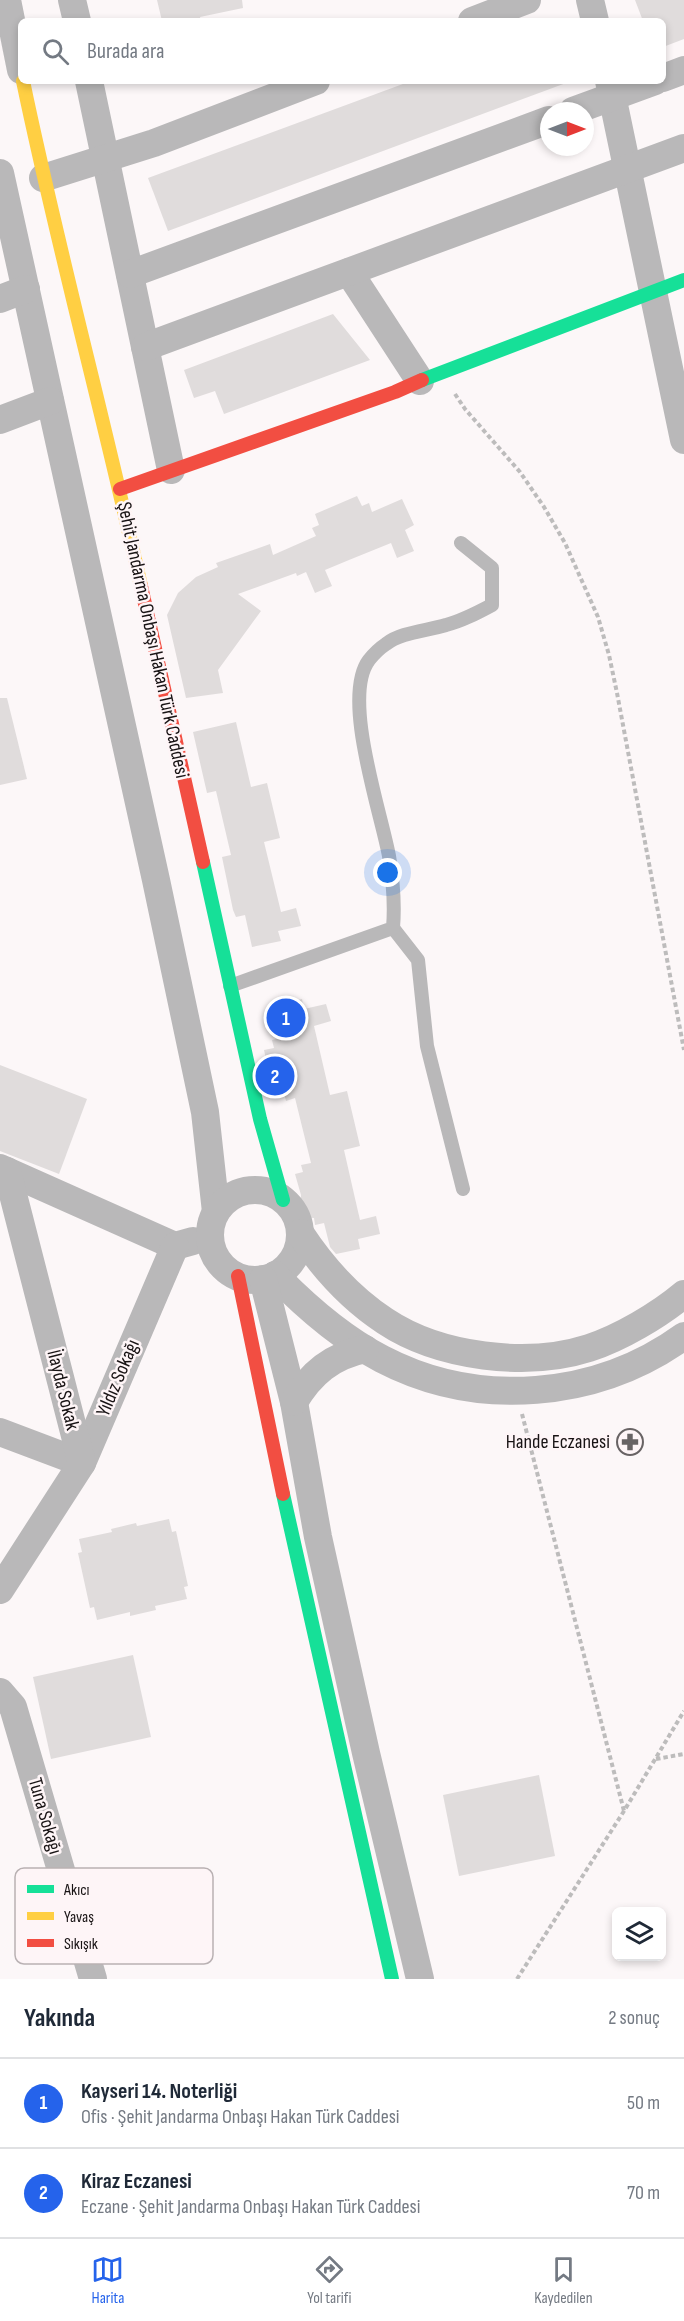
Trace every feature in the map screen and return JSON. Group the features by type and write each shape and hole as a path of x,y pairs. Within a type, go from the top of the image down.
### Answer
{"street":[{"path":"7,0 18,55"},
{"path":"72,0 76,18"},
{"path":"480,18 527,0"},
{"path":"590,0 594,18"},
{"path":"666,77 684,70"},
{"name":"Şehit Jandarma Onbaşı Hakan Türk Caddesi","path":"24,84 43,178 120,489 260,1119 283,1200"},
{"path":"90,84 171,470"},
{"path":"43,178 154,143 308,84"},
{"path":"588,102 610,89 638,84"},
{"path":"610,89 684,440"},
{"path":"130,274 540,123"},
{"path":"145,347 684,148"},
{"path":"0,173 13,294 50,401 203,1100 213,1249 218,1261 227,1270 259,1277 314,1312 365,1349 396,1366 443,1382 488,1389 554,1389 613,1374 654,1356 684,1336"},
{"path":"349,272 430,376"},
{"path":"120,489 684,280"},
{"path":"0,420 50,401"},
{"path":"4,1170 175,1246 213,1224 224,1202 247,1190 272,1193 292,1209 298,1220 300,1233 298,1246 294,1258 286,1268 259,1277"},
{"name":"İlayda Sokak","path":"4,1170 82,1463"},
{"path":"300,1233 331,1276 374,1314 423,1341 474,1354 524,1357 570,1353 588,1348 657,1314 684,1294"},
{"name":"Yıldız Sokağı","path":"82,1463 175,1246"},
{"path":"259,1277 294,1402 318,1537 420,1979"},
{"path":"259,1277 296,1559 392,1979"},
{"path":"294,1402 319,1369 341,1356 365,1349"},
{"path":"0,1432 82,1463 0,1590"},
{"name":"Tuna Sokağı","path":"0,1692 13,1707 60,1868"},
{"name":"Tuna Sokağı","path":"89,1964 93,1979"}],"lane":[{"path":"461,543 492,568 492,605 466,619 387,643 368,660 361,679 361,719 365,761 380,811 389,857 395,906 393,928 418,960 427,1046 463,1189"},
{"path":"230,986 393,928"}],"path":[{"path":"430,376 454,393 465,410 494,440 544,507 565,543 598,617 617,693 684,1050"},
{"path":"515,1390 624,1811"},
{"path":"517,1979 624,1811 684,1711"},
{"path":"655,1760 684,1754"}],"building":[{"path":"157,0 242,0 243,8 200,18 161,18"},
{"path":"635,0 684,0 684,39 666,46 666,18 642,18"},
{"path":"403,84 563,84 168,231 148,178"},
{"path":"333,314 370,360 224,414 215,391 194,398 184,370"},
{"path":"357,496 362,506 369,503 372,512 402,499 414,525 405,530 414,551 397,558 391,543 325,570 332,586 315,593 306,572 297,576 296,573 238,594 261,611 218,670 223,693 186,698 167,615 178,593 196,577 218,567 216,563 270,544 273,555 316,536 312,528 319,525 315,514"},
{"path":"0,698 7,698 27,779 0,785"},
{"path":"236,722 251,787 267,783 280,838 264,842 281,912 296,908 301,926 278,931 281,941 252,947 245,915 236,917 233,910 222,857 231,855 216,791 207,793 193,732"},
{"path":"302,999 304,1009 326,1004 331,1021 314,1026 330,1095 347,1091 360,1146 344,1150 360,1220 376,1216 380,1234 358,1239 360,1249 336,1254 330,1247 324,1223 315,1225 314,1218 302,1217 301,1195 295,1174 303,1172 301,1165 311,1163 295,1098 286,1101 284,1093 274,1096 264,1050 274,1048 272,1040 281,1038 274,1006"},
{"path":"0,1065 87,1099 59,1174 0,1151"},
{"path":"169,1519 172,1532 176,1531 188,1586 184,1587 187,1599 155,1606 156,1610 130,1616 130,1612 97,1620 94,1607 90,1608 78,1553 82,1552 79,1539 112,1532 111,1529 136,1523 137,1526"},
{"path":"133,1655 151,1737 51,1759 33,1677"},
{"path":"539,1775 555,1856 459,1876 443,1795"}],"traffic: fast":[{"path":"422,380 684,280"},
{"path":"203,862 260,1119 283,1200"},
{"path":"283,1494 392,1979"}],"traffic: slow":[{"path":"24,84 141,586"}],"traffic: jam":[{"path":"120,489 395,392 422,380"},
{"path":"141,586 203,862"},
{"path":"238,1276 283,1494"}],"place":[{"name":"Kayseri 14. Noterliği","path":"286,1018"},
{"name":"Kiraz Eczanesi","path":"275,1076"},
{"name":"Hande Eczanesi","path":"630,1442"}]}
